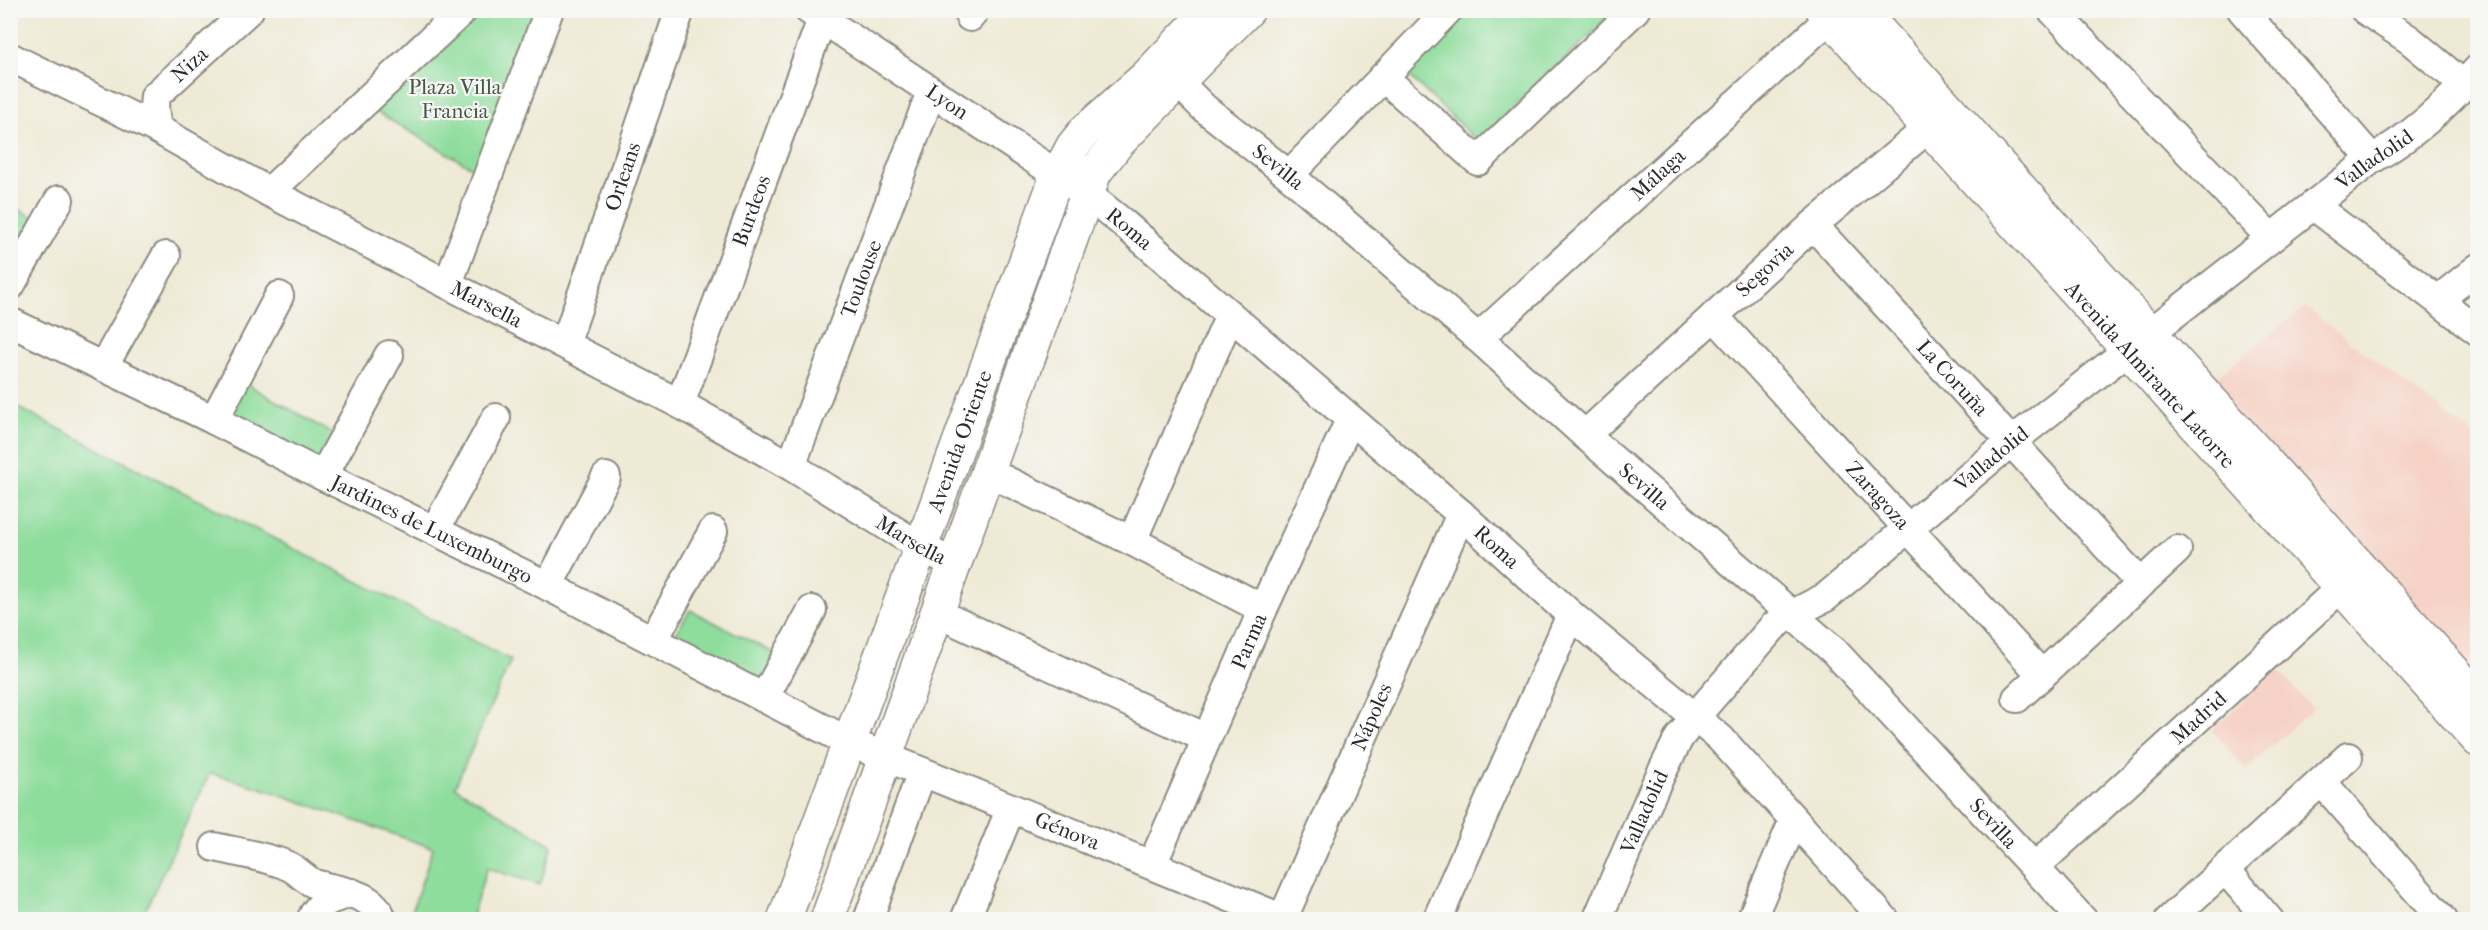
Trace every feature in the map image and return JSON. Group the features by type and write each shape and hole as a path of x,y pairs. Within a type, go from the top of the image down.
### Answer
{"main road":[{"name":"Avenida Oriente","path":"784,920 1057,176 1073,146 1085,131 1147,76 1210,10"},
{"name":"Avenida Oriente","path":"827,920 1095,172 1104,158 1248,10"},
{"name":"Avenida Almirante Latorre","path":"1837,12 1939,119 2351,578 2478,740"},
{"name":"Avenida Almirante Latorre","path":"2351,578 2478,698"}],"street":[{"name":"Niza","path":"157,129 155,96 249,10"},
{"path":"269,192 463,10"},
{"path":"448,284 549,10"},
{"name":"Orleans","path":"565,344 680,10"},
{"path":"1289,175 1448,10"},
{"path":"2052,10 2271,238"},
{"path":"2242,10 2372,159"},
{"path":"2365,10 2471,77"},
{"path":"1383,77 1478,161 1634,11"},
{"name":"Málaga","path":"1478,339 1837,12"},
{"name":"Lyon","path":"815,15 1088,195"},
{"name":"Burdeos","path":"680,404 815,15"},
{"name":"Marsella","path":"10,57 157,129 269,192 680,404 791,466 921,547 955,564"},
{"name":"Valladolid","path":"1597,920 1679,738 1773,627 1826,597 2011,442 2138,341 2372,159 2399,143 2471,77"},
{"name":"Sevilla","path":"1179,83 1204,108 1289,175 1834,651 2036,866 2083,920"},
{"name":"Toulouse","path":"791,466 931,92"},
{"name":"Segovia","path":"1585,435 1813,225 1939,119"},
{"name":"Roma","path":"1088,195 1461,514 1571,615 1695,717 1739,758 1885,920"},
{"path":"10,286 59,200"},
{"path":"2314,206 2478,331"},
{"name":"La Coruña","path":"1813,225 2141,584"},
{"path":"103,367 166,256"},
{"path":"2438,300 2478,268"},
{"path":"214,420 279,296"},
{"path":"1132,541 1230,315"},
{"name":"Zaragoza","path":"1714,316 2042,675"},
{"name":"Jardines de Luxemburgo","path":"10,322 214,420 654,639 849,742"},
{"path":"323,476 389,355"},
{"path":"435,530 496,418"},
{"name":"Parma","path":"1152,865 1263,609 1350,420"},
{"path":"988,472 1132,541 1263,609"},
{"path":"548,586 606,477"},
{"name":"Nápoles","path":"1284,919 1461,514"},
{"path":"654,639 713,531"},
{"path":"2017,698 2177,550"},
{"name":"Madrid","path":"2036,866 2351,578"},
{"path":"764,698 812,610"},
{"path":"937,613 1206,738"},
{"path":"1437,920 1571,615"},
{"name":"Génova","path":"849,742 1284,919"},
{"path":"2169,920 2348,757"},
{"path":"868,920 922,772"},
{"path":"2322,782 2443,920"},
{"path":"965,920 1011,808"},
{"path":"1751,920 1794,820"},
{"path":"215,847 288,866 313,904 352,893 368,900 382,920"},
{"path":"2225,868 2269,920"}],"shaded area":[{"path":"2305,307 2477,438 2477,681 2209,382"},
{"path":"2278,670 2313,709 2246,769 2211,730"}],"green space":[{"path":"1617,10 1478,142 1403,70 1466,11"},
{"name":"Plaza Villa Francia","path":"475,11 540,11 481,173 371,109"},
{"path":"11,205 39,220 11,275"},
{"path":"243,382 335,435 317,467 222,418"},
{"path":"11,404 511,660 455,787 552,845 540,885 487,868 471,919 409,919 433,848 261,788 210,773 141,919 11,919"},
{"path":"690,610 780,656 760,689 668,646"}]}
